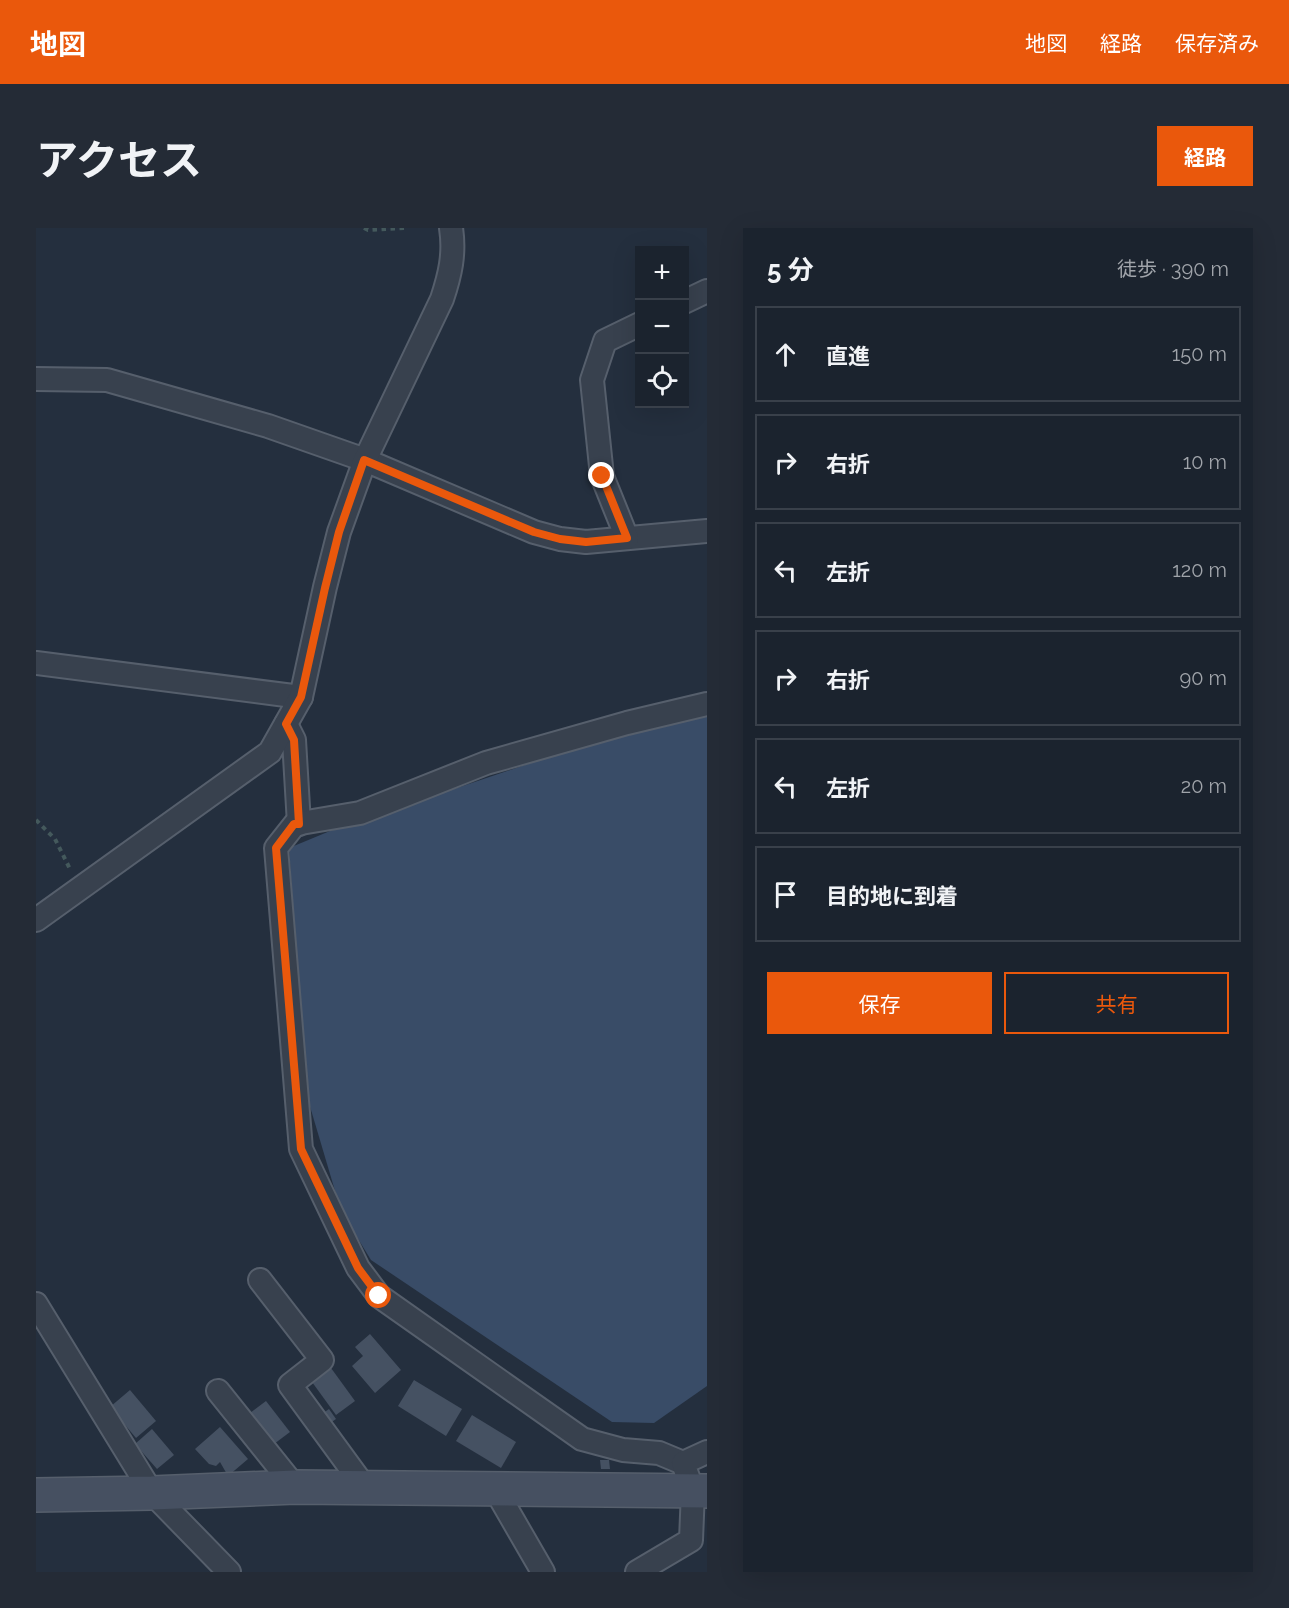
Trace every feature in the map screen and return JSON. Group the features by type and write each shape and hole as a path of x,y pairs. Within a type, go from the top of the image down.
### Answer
{"street":[{"path":"36,920 270,752 301,697 336,543 364,460 442,299 451,272 453,243 451,228"},
{"path":"688,300 707,291"},
{"path":"627,538 602,476 592,380 605,341 635,326"},
{"path":"36,378 107,380 268,426 364,460 534,532 560,539 586,542 707,531"},
{"path":"36,663 301,697"},
{"path":"694,1482 659,1453 623,1450 582,1439 379,1296 358,1268 301,1149 276,848 294,824 360,813 486,763 627,723 707,704"},
{"path":"286,724 294,740 299,824"},
{"path":"260,1280 322,1360 290,1385 366,1489"},
{"path":"36,1304 152,1493 221,1568"},
{"path":"218,1391 295,1487"},
{"path":"637,1572 691,1540 694,1482 707,1452"},
{"path":"36,1495 295,1487 495,1489 694,1482"},
{"path":"495,1489 543,1572"}],"path":[{"path":"364,228 368,231 406,228"},
{"path":"36,820 55,839 80,889"}],"water":[{"path":"707,715 707,1386 654,1423 612,1422 371,1260 341,1211 306,1093 289,848 330,831 625,731"}],"building":[{"path":"370,1334 401,1370 375,1393 352,1366 363,1356 355,1347"},
{"path":"331,1368 355,1401 336,1415 312,1382"},
{"path":"414,1380 462,1409 446,1436 398,1406"},
{"path":"130,1390 156,1421 136,1438 110,1407"},
{"path":"266,1401 290,1432 270,1447 246,1416"},
{"path":"329,1409 336,1419 323,1428 316,1418"},
{"path":"472,1415 516,1442 501,1468 456,1441"},
{"path":"220,1427 248,1459 228,1476 220,1462 216,1466 209,1464 195,1449"},
{"path":"152,1429 174,1455 157,1469 135,1444"},
{"path":"600,1460 609,1460 610,1469 601,1469"}],"route":[{"path":"379,1296 358,1268 301,1149 276,848 294,824 299,824 294,740 286,724 301,697 339,532 364,460 534,532 560,539 586,542 627,538 602,476"}]}
